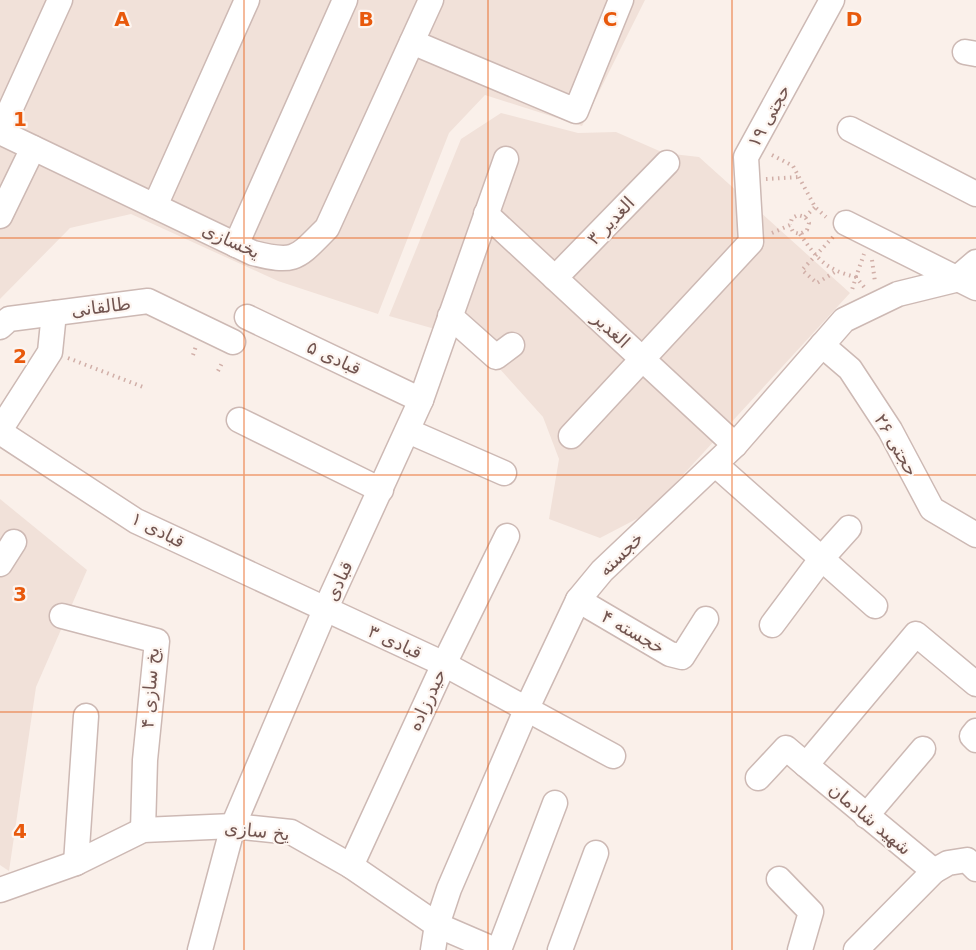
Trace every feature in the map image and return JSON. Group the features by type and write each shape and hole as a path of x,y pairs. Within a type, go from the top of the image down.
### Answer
{"street":[{"path":"0,132 60,0"},
{"path":"155,206 247,0"},
{"path":"236,245 345,0"},
{"name":"یخسازی","path":"0,132 253,253 283,261 302,253 327,228 431,0"},
{"path":"412,42 576,111 621,0"},
{"name":"حجتی ۱۹","path":"642,359 751,242 746,156 832,0"},
{"path":"850,129 976,194"},
{"path":"0,216 33,148"},
{"name":"قبادی","path":"200,950 233,826 325,610 421,400 506,159"},
{"name":"الغدیر ۳","path":"555,278 667,163"},
{"name":"الغدیر","path":"486,214 735,445"},
{"path":"846,224 966,284 976,262"},
{"name":"خجسته","path":"433,950 437,925 449,889 527,708 578,600 602,570 716,465 844,320 898,294 966,284"},
{"name":"طالقانی","path":"0,327 9,319 148,301 233,342"},
{"path":"0,431 50,352 54,313"},
{"path":"450,316 496,357 512,345"},
{"name":"قبادی ۵","path":"247,317 421,400"},
{"name":"حجتی ۲۶","path":"822,345 850,369 890,430 932,509 976,535"},
{"path":"571,436 642,359"},
{"path":"239,420 381,490"},
{"name":"قبادی ۱","path":"0,431 136,521 325,610"},
{"path":"408,431 504,473"},
{"path":"716,465 875,606"},
{"path":"772,625 822,558 849,528"},
{"name":"حیدرزاده","path":"351,866 444,664 507,536"},
{"path":"0,564 14,542"},
{"name":"خجسته ۴","path":"578,600 670,654 682,657 706,619"},
{"name":"قبادی ۳","path":"325,610 444,664 613,756"},
{"name":"یخ سازی ۴","path":"62,616 157,641 145,760 143,830"},
{"path":"806,765 916,634 976,684"},
{"path":"76,863 86,716"},
{"path":"976,731 972,736 976,740"},
{"name":"شهید شادمان","path":"758,778 786,748 934,871"},
{"path":"866,816 923,749"},
{"path":"497,950 555,803"},
{"name":"یخ سازی","path":"0,890 76,863 143,830 233,826 291,832 351,866 437,925 497,950"},
{"path":"560,950 596,853"},
{"path":"856,950 934,871 948,863 967,860 976,869"},
{"path":"779,879 811,912 800,950"}],"path":[{"path":"747,180 799,177"},
{"path":"805,217 816,207"},
{"path":"800,234 807,230 809,223 805,217 798,215 792,218 790,225 793,232 800,234 815,256 835,272 856,277 878,303"},
{"path":"835,272 817,283 802,270 846,224"},
{"path":"844,320 856,277 868,250 878,303"},
{"path":"50,352 143,387"}],"shaded area":[{"path":"0,0 645,0 582,126 485,95 449,133 378,314 278,281 131,214 70,228 0,299"},
{"path":"501,113 578,133 616,132 664,153 699,157 850,293 648,513 600,538 549,519 559,459 543,417 474,340 389,316 461,139"},
{"path":"0,499 87,570 36,687 9,871 0,865"}]}
